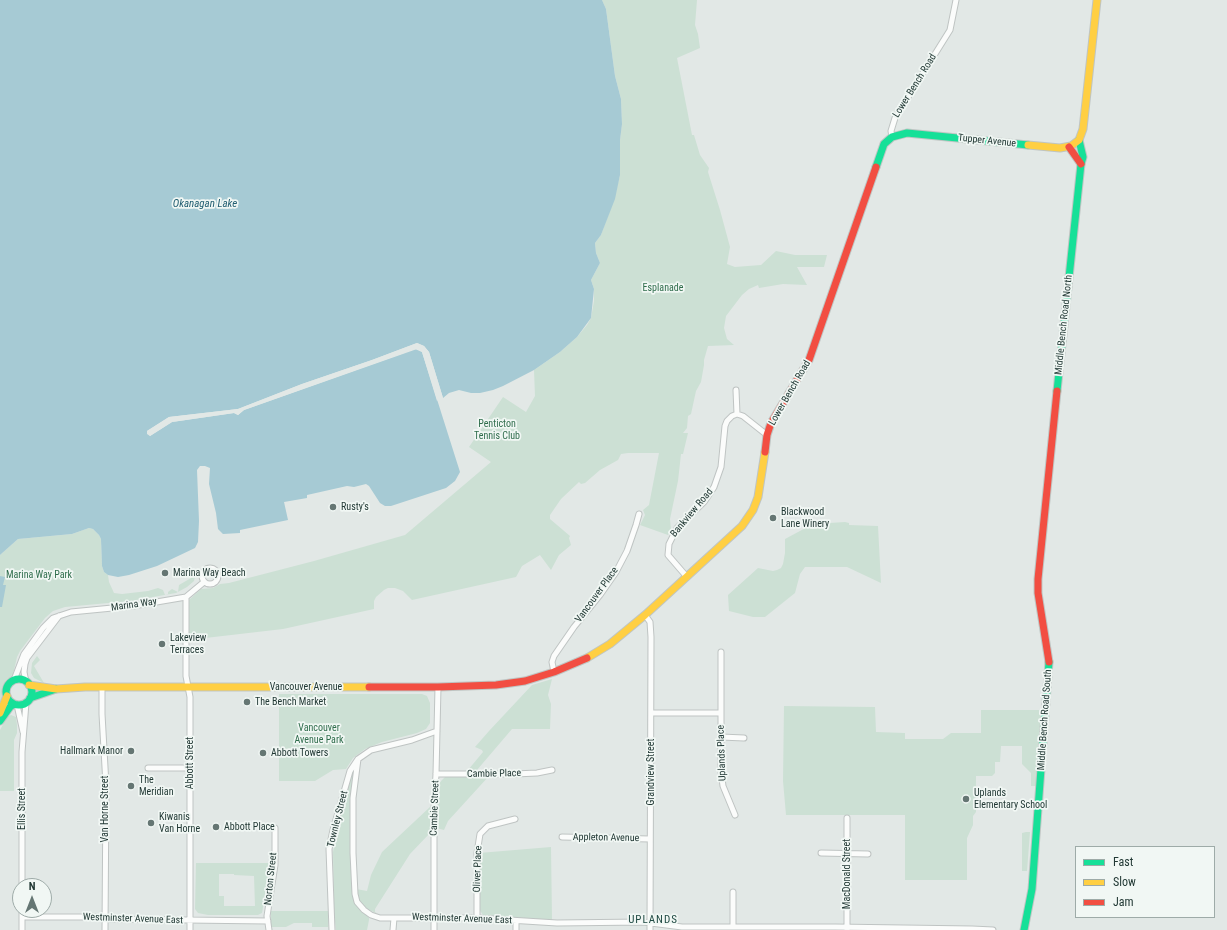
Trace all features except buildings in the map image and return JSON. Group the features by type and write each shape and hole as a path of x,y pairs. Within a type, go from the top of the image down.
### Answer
{"street":[{"name":"Lower Bench Road","path":"554,672 573,665 604,647 645,615 734,535 753,510 758,496 767,435 774,418 810,360 869,190 880,153 884,144 892,137 891,131 895,118 950,30 956,0"},
{"name":"Middle Bench Road North","path":"1048,652 1038,593 1038,580 1081,164 1083,157 1079,140 1083,129 1097,0"},
{"name":"Tupper Avenue","path":"892,137 901,134 913,133 1060,148 1069,147"},
{"path":"1079,140 1069,147 1081,164"},
{"path":"736,390 737,414 743,416 767,435"},
{"name":"Bankview Road","path":"687,576 668,555 669,544 677,528 704,502 714,487 721,467 725,426 732,416 737,414"},
{"name":"Vancouver Place","path":"554,672 552,662 554,656 616,572 627,551 639,514"},
{"path":"186,597 204,582"},
{"name":"Marina Way","path":"14,680 24,654 32,642 47,622 60,615 71,612 133,606 186,597"},
{"name":"Abbott Street","path":"186,597 186,676 190,697 190,930"},
{"path":"0,721 10,707 28,700 32,691 24,672 27,658 60,615"},
{"name":"Grandview Street","path":"645,615 650,622 651,637 650,930"},
{"name":"Uplands Place","path":"721,652 721,779 735,815"},
{"name":"Middle Bench Road South","path":"1024,930 1031,900 1033,878 1048,673 1048,652"},
{"name":"Vancouver Avenue","path":"28,683 56,689 102,687 438,687 517,683 554,672"},
{"path":"0,713 7,696 7,688 10,684 14,680 22,680 28,683"},
{"name":"Van Horne Street","path":"102,687 106,785 105,930"},
{"name":"Cambie Street","path":"434,930 434,810 438,687"},
{"name":"Vancouver Avenue","path":"28,700 56,689"},
{"path":"7,696 8,700 15,704"},
{"name":"Ellis Street","path":"22,878 23,732 25,727 28,700"},
{"name":"Ellis Street","path":"15,704 19,709 21,728 23,732"},
{"path":"651,713 721,713"},
{"path":"358,760 372,750 412,740 437,731"},
{"path":"721,738 744,738"},
{"name":"Westminster Avenue East","path":"358,760 353,798 355,894 357,902 364,910 371,915 380,918 434,917 557,923 650,923 682,927 993,930"},
{"name":"Townley Street","path":"332,930 329,850 333,830 350,771 358,760"},
{"path":"148,768 189,768"},
{"name":"Cambie Place","path":"436,774 515,774 537,773 552,770"},
{"name":"MacDonald Street","path":"847,818 847,929"},
{"name":"Oliver Place","path":"477,918 477,853 480,834 488,826 515,819"},
{"name":"Norton Street","path":"269,930 267,916 275,865 275,828"},
{"name":"Appleton Avenue","path":"562,837 650,839"},
{"path":"821,853 868,854"},
{"path":"733,892 733,927"},
{"name":"Westminster Avenue East","path":"52,918 98,917 105,919 268,921"},
{"path":"22,918 22,930"},
{"path":"393,930 394,918"},
{"path":"516,920 516,930"}],"green space":[{"name":"Esplanade","path":"602,0 697,0 695,25 700,48 677,58 692,135 694,135 700,155 709,168 708,172 730,247 727,264 735,267 761,265 776,251 795,255 827,255 824,267 797,267 807,285 783,284 759,288 758,285 749,289 742,295 726,316 724,328 727,339 734,345 708,346 704,360 701,382 696,391 691,414 688,416 687,428 683,433 688,433 683,454 681,454 678,481 670,519 671,530 668,535 640,525 645,515 643,510 649,505 659,453 621,454 618,460 600,470 585,483 581,484 579,482 561,499 550,515 550,519 570,536 569,538 571,545 559,555 551,570 540,555 522,566 516,577 412,600 403,591 395,588 388,588 376,597 374,601 374,609 283,629 188,640 189,600 201,589 213,588 220,584 314,561 405,535 491,462 469,447 503,397 526,412 535,396 534,370 560,352 577,337 587,325 591,318 594,301 594,289 591,280 600,263 596,253 595,243 601,235 614,199 620,175 620,140 622,124 621,99 615,76 606,9"},
{"path":"849,523 849,525 878,526 881,583 847,567 805,567 800,574 795,593 765,617 753,617 729,611 728,595 758,568 773,571 781,568 785,553 785,539 813,524"},
{"name":"Marina Way Park","path":"89,528 93,529 101,539 102,566 104,572 108,575 109,582 114,593 122,594 148,591 158,588 163,590 165,595 130,601 65,607 53,611 45,618 20,651 13,675 6,680 3,687 0,704 0,555 18,539 72,534"},
{"path":"196,571 194,581 178,592 179,585 191,578"},
{"path":"172,589 178,592 176,593 166,595"},
{"path":"37,656 40,660 34,666 44,683 34,678 31,673 32,663"},
{"path":"552,679 548,695 551,704 550,729 512,729 477,770 468,770 483,752 475,747 489,731 532,685"},
{"name":"Vancouver Avenue Park","path":"279,694 422,694 427,696 430,703 430,723 426,729 417,733 382,742 365,749 353,758 346,769 333,770 315,781 279,781"},
{"path":"784,706 875,707 876,732 905,733 905,739 943,739 951,733 981,733 981,710 1039,710 1041,712 1036,786 1031,786 1031,773 1022,764 1022,746 1001,746 1000,762 995,762 995,773 992,776 976,776 976,812 973,816 973,825 967,838 967,880 905,880 905,815 786,815 783,781"},
{"path":"11,715 16,717 17,725 17,733 14,740 14,791 0,791 0,730 7,717"},
{"path":"354,769 353,784 356,904 369,918 369,920 367,930 336,930 334,913 333,852 350,775"},
{"path":"446,776 489,776 448,821 444,830 436,828 438,786"},
{"path":"431,806 430,833 410,854 375,909 375,912 378,914 367,909 359,901 356,889 367,891 371,875 382,852"},
{"path":"1030,832 1027,871 1022,871 1022,833"},
{"path":"551,847 552,920 483,915 479,909 479,853"},
{"path":"196,863 271,863 262,913 258,915 208,915 198,913 195,909","holes":["219,874 254,876 255,906 224,906 224,896 219,896"]},
{"path":"271,911 328,911 328,927 312,927 312,923 294,923 286,927 271,927"}],"water":[{"name":"Okanagan Lake","path":"0,0 602,0 606,9 615,76 621,99 622,124 620,140 620,175 615,199 601,235 595,243 596,253 600,263 591,280 594,289 591,318 577,337 560,352 534,370 493,390 480,393 471,393 459,390 449,393 443,398 429,352 424,346 417,343 302,384 238,409 169,417 147,431 150,436 172,422 234,413 238,415 244,410 417,349 422,352 460,472 455,481 446,488 391,506 385,506 380,503 369,486 366,484 354,487 347,486 307,495 307,498 284,502 288,520 240,530 240,533 223,534 218,529 209,484 210,468 200,466 197,470 199,521 198,542 195,548 157,566 129,575 118,577 108,575 104,572 102,566 101,539 93,529 89,528 72,534 18,539 0,555"},
{"path":"0,576 5,577 3,585 6,585 2,607 0,607"}],"pier":[{"path":"417,343 424,346 429,352 443,398 441,399 427,353 423,347 417,345 379,360 415,347 423,350 438,400 437,401 422,352 415,349 244,410 238,415 234,413 172,422 150,436 147,434 147,431 169,417 238,409 302,384"}],"traffic: fast":[{"path":"876,167 884,144 892,137 907,133 1028,145"},
{"path":"1057,391 1081,164 1083,157 1079,140"},
{"path":"1024,930 1032,889 1049,662"},
{"path":"19,679 28,683 32,692 28,701 19,705 10,701 6,692 10,683 19,679"},
{"path":"30,698 56,689"},
{"path":"0,721 14,704"}],"traffic: slow":[{"path":"1028,145 1060,148 1071,146 1079,140 1083,129 1097,0"},
{"path":"587,658 610,644 645,615 742,526 753,510 758,497 765,452"},
{"path":"29,685 56,689 85,687 369,687"},
{"path":"0,713 7,696"}],"traffic: jam":[{"path":"1069,147 1081,164"},
{"path":"765,452 767,435 771,423 809,360 876,167"},
{"path":"1049,662 1038,593 1038,579 1057,391"},
{"path":"369,687 496,685 525,681 554,672 587,658"}],"place":[{"name":"Rusty's","path":"333,507"},
{"name":"Blackwood Lane Winery","path":"773,518"},
{"name":"Marina Way Beach","path":"165,573"},
{"name":"Lakeview Terraces","path":"162,644"},
{"name":"The Bench Market","path":"247,702"},
{"name":"Hallmark Manor","path":"131,751"},
{"name":"Abbott Towers","path":"263,753"},
{"name":"The Meridian","path":"131,786"},
{"name":"Uplands Elementary School","path":"966,799"},
{"name":"Kiwanis Van Horne","path":"151,823"},
{"name":"Abbott Place","path":"216,827"}],"district":[{"name":"UPLANDS","path":"653,920"}],"park label":[{"name":"Penticton Tennis Club","path":"497,430"}]}
